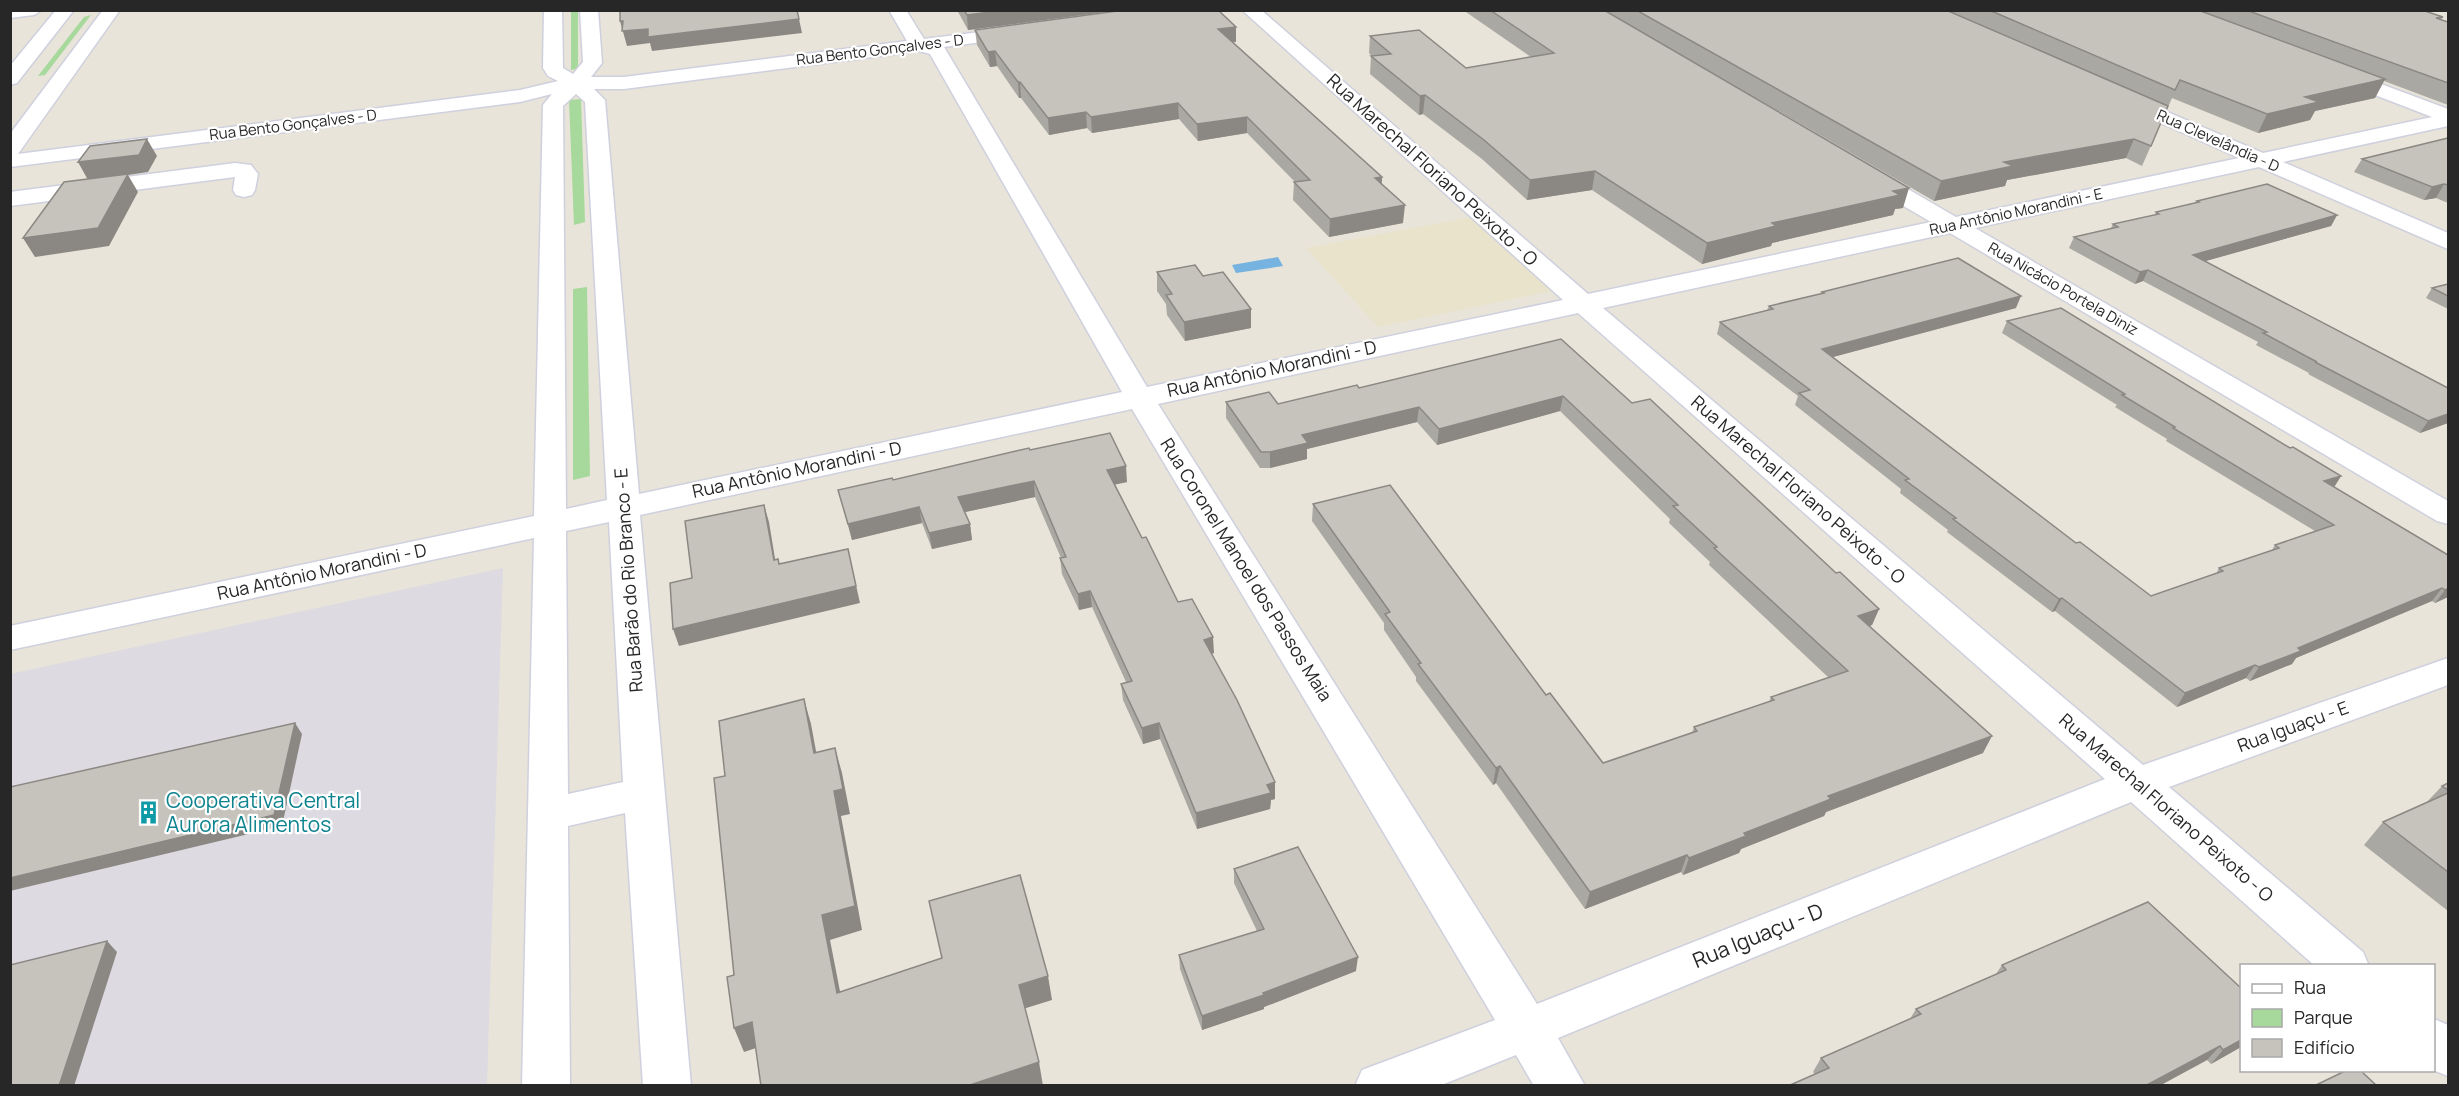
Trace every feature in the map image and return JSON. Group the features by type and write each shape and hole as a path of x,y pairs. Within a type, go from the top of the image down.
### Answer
{"street":[{"path":"10,13 34,10"},
{"path":"10,79 66,10"},
{"path":"10,149 112,10"},
{"name":"Rua Barão do Rio Branco - E","path":"546,1086 548,524 580,258 595,100 575,83 555,72 553,68 553,10"},
{"name":"Rua Barão do Rio Branco - E","path":"589,10 593,63 553,105 624,508 667,1086"},
{"name":"Rua Coronel Manoel dos Passos Maia","path":"897,10 928,38 1139,397 1561,1086"},
{"name":"Rua Marechal Floriano Peixoto - O","path":"1252,11 1583,303 2345,964"},
{"name":"Rua Bento Gonçalves - D","path":"10,161 521,84 624,83 784,57 1036,25"},
{"path":"2325,69 2448,118"},
{"path":"10,89 58,83"},
{"name":"Rua Clevelândia - D","path":"2106,92 2448,243"},
{"name":"Rua Bento Gonçalves - D","path":"10,149 299,118"},
{"name":"Rua Antônio Morandini - E","path":"1583,303 2448,118"},
{"name":"Rua Nicácio Portela Diniz","path":"1842,160 2448,514"},
{"path":"10,199 235,170 243,170 247,174 244,190"},
{"name":"Rua Antônio Morandini - D","path":"10,638 1583,303"},
{"name":"Rua Iguaçu - E","path":"2137,783 2448,671"},
{"name":"Rua Iguaçu - D","path":"1379,1086 1527,1029 2137,783"},
{"path":"547,815 644,794"},
{"path":"2435,1043 2448,1054"}],"shaded area":[{"path":"1472,217 1556,290 1378,327 1306,248"},
{"path":"503,568 487,1085 11,1085 10,674"}],"green space":[{"path":"571,11 578,11 578,69 571,70"},
{"path":"91,15 45,75 38,76 84,17"},
{"path":"581,99 585,222 574,225 569,100"},
{"path":"587,287 590,476 573,480 573,289"}],"water":[{"path":"1278,257 1283,266 1236,273 1232,265"}],"building":[{"path":"620,10 797,10 799,19 648,37 648,29 622,31 623,21 620,21"},
{"path":"964,10 1005,10 967,15"},
{"path":"1125,10 1218,10 1236,27 1218,29 1382,177 1375,178 1405,205 1330,219 1294,182 1310,180 1247,117 1197,124 1178,103 1091,117 1086,112 1048,118 995,51 988,52 975,30"},
{"path":"1490,10 1604,10 1909,188 1893,191 1900,195 1772,223 1776,226 1707,243 1595,171 1530,180 1484,140 1425,95 1420,96 1371,56 1391,54 1370,36 1419,30 1466,68 1554,53"},
{"path":"1636,10 1946,10 2168,106 2151,146 2134,139 2004,162 2013,166 1941,181"},
{"path":"1989,10 2198,10 2385,79 2305,97 2319,102 2267,114 2180,80 2175,90"},
{"path":"2246,10 2422,10 2443,17 2436,18 2448,22 2448,83"},
{"path":"2448,138 2448,185 2432,187 2362,159"},
{"path":"147,139 139,155 78,162 90,146"},
{"path":"128,174 98,228 23,238 64,182"},
{"path":"2267,184 2337,215 2193,255 2448,388 2448,414 2428,421 2263,333 2267,332 2148,270 2140,272 2074,237 2118,227 2113,224 2159,214 2156,212"},
{"path":"1958,258 2021,296 1822,349 2076,543 2080,542 2151,596 2223,571 2219,568 2279,548 2275,545 2334,525 2173,428 2175,427 2122,395 2125,394 2007,321 2061,308 2290,448 2293,447 2341,476 2324,481 2448,555 2448,588 2445,590 2442,588 2298,648 2301,651 2259,667 2255,665 2185,693 2062,598 2059,599 1953,519 1956,518 1905,480 1909,479 1799,393 1810,390 1720,322 1773,309 1769,306"},
{"path":"1195,265 1203,276 1223,272 1251,309 1184,322 1166,295 1172,294 1157,272"},
{"path":"2448,284 2448,296 2432,288"},
{"path":"1561,339 1632,403 1650,399 1836,573 1840,572 1879,609 1858,616 1992,736 1828,796 1831,799 1744,833 1746,836 1689,858 1687,855 1590,892 1500,766 1496,768 1418,664 1421,663 1385,614 1390,612 1313,504 1390,485 1546,695 1550,693 1603,763 1697,731 1694,727 1774,700 1771,697 1848,671 1714,548 1717,547 1673,506 1678,505 1563,396 1439,429 1419,407 1302,435 1308,443 1270,452 1261,452 1226,402 1269,392 1278,404 1357,385 1359,388"},
{"path":"1110,433 1126,466 1107,470 1142,538 1146,537 1178,602 1192,599 1213,637 1204,640 1237,700 1275,782 1267,785 1271,793 1196,813 1159,723 1142,728 1121,684 1132,681 1090,591 1078,594 1060,558 1066,557 1034,481 958,497 970,524 929,533 919,507 848,524 838,490 892,478 893,480 1029,448 1030,450"},
{"path":"764,505 774,560 778,559 779,564 848,549 856,586 673,629 670,583 692,578 685,521"},
{"path":"804,699 814,753 835,748 843,789 834,791 855,906 822,915 837,993 942,958 929,901 1020,875 1048,976 1019,985 1039,1062 967,1086 761,1086 752,1022 734,1028 727,977 734,975 714,778 725,776 719,721"},
{"name":"Cooperativa Central Aurora Alimentos","path":"295,723 274,815 10,878 10,787"},
{"path":"2448,793 2448,872 2383,822"},
{"path":"1298,847 1358,957 1263,993 1264,995 1202,1016 1179,955 1264,929 1234,869"},
{"path":"2148,902 2240,987 2240,1041 2223,1050 2220,1046 2145,1086 1788,1086 1829,1068 1821,1058 1921,1014 1916,1009 2006,970 2002,965"},
{"path":"107,941 59,1086 10,1086 10,965"},
{"path":"2343,1072 2362,1072 2377,1086 2314,1086"}],"place":[{"name":"Cooperativa Central Aurora Alimentos","path":"148,813"}]}
